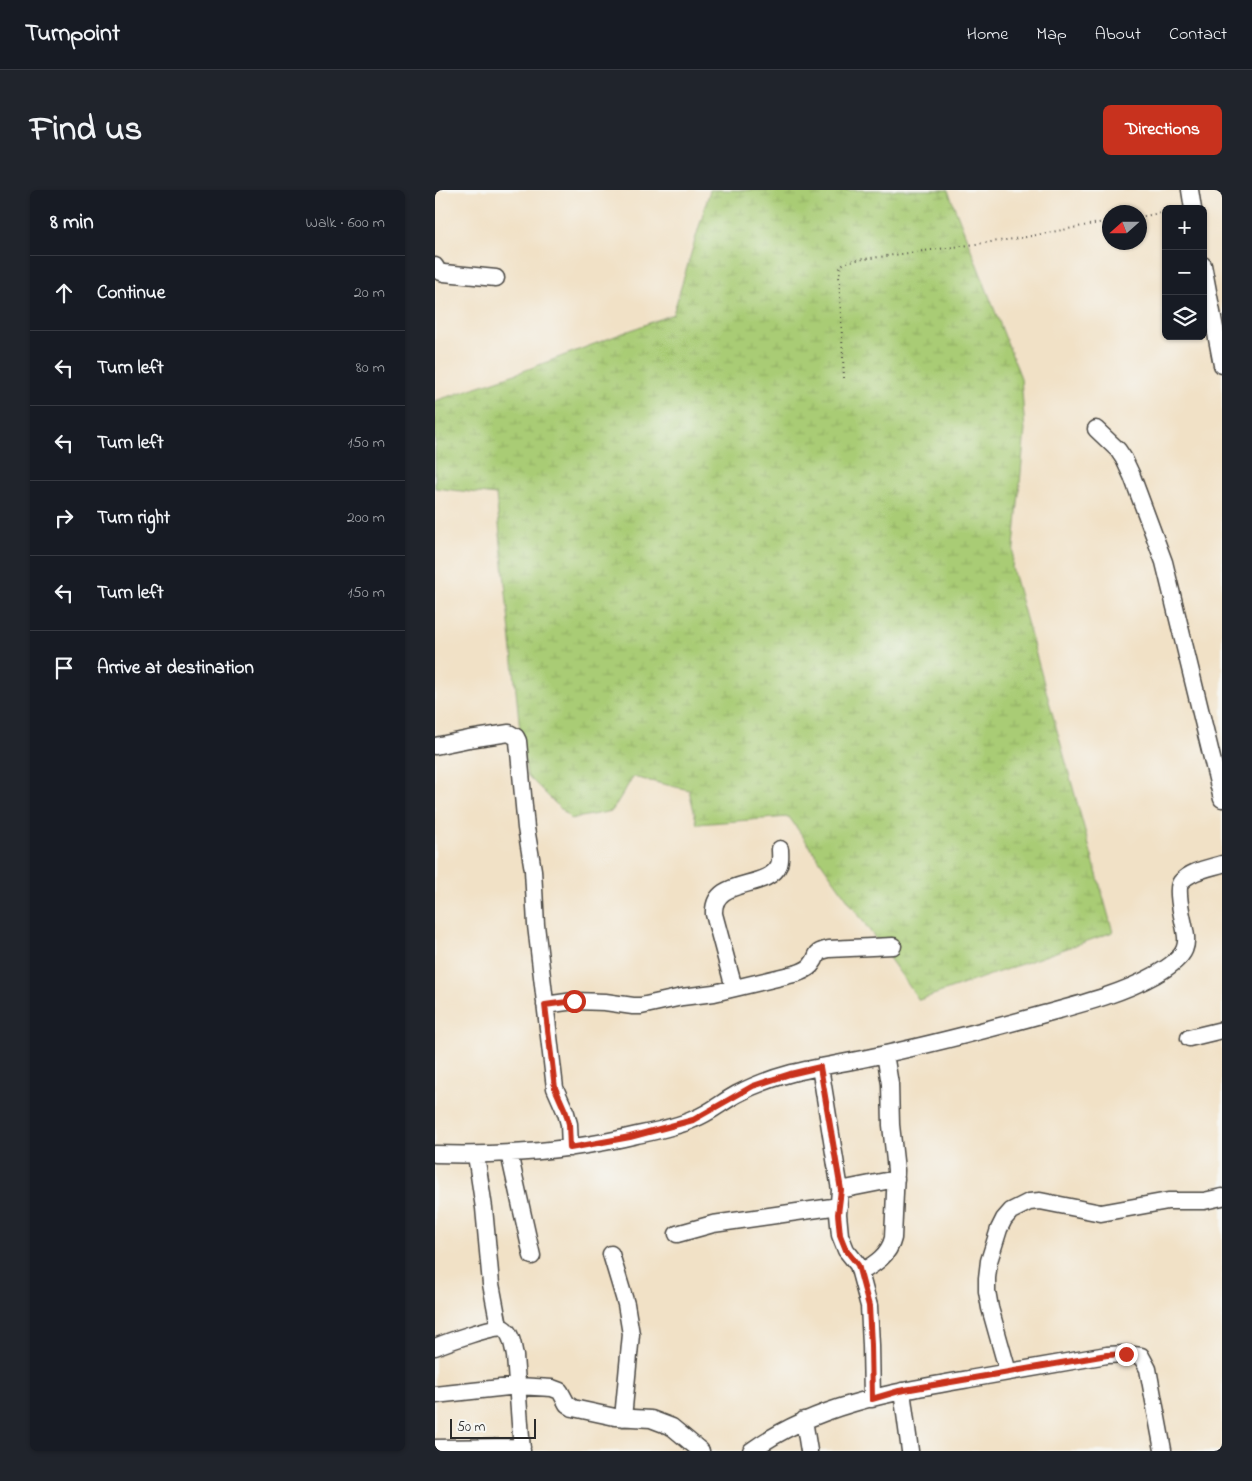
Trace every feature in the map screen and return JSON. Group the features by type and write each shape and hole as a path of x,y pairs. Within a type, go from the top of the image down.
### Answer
{"street":[{"path":"1189,190 1192,205"},
{"path":"435,266 438,271 444,273 496,278"},
{"path":"1207,286 1222,364"},
{"path":"1096,429 1118,450 1124,459 1164,562 1217,754 1222,799"},
{"path":"435,746 509,734 516,737 518,741 526,828 533,870 536,924 555,1088 569,1124 570,1148"},
{"path":"733,988 715,914 714,906 716,899 723,893 766,877 776,870 780,863 780,849"},
{"path":"435,1154 509,1154 570,1148 630,1137 693,1120 753,1086 790,1074 1002,1026 1085,1002 1138,983 1175,962 1184,952 1186,931 1179,898 1181,882 1197,872 1222,864"},
{"path":"545,1005 574,1001 605,1002 633,1006 733,988 798,973 806,970 813,964 819,951 893,946"},
{"path":"1189,1038 1222,1030"},
{"path":"861,1272 883,1257 892,1244 896,1179 891,1125 890,1084 885,1054"},
{"path":"820,1067 839,1198 840,1235 846,1250 853,1257 861,1272 870,1319 872,1399"},
{"path":"509,1154 532,1256"},
{"path":"476,1155 484,1208 491,1284 499,1326"},
{"path":"677,1234 713,1224 839,1198 896,1179"},
{"path":"1008,1372 990,1308 987,1278 989,1261 999,1229 1011,1211 1029,1202 1040,1201 1101,1213 1168,1201 1204,1201 1222,1197"},
{"path":"611,1254 626,1304 631,1334 623,1418"},
{"path":"435,1346 499,1326 505,1328 512,1341 518,1386 522,1449 435,1448"},
{"path":"751,1451 766,1440 804,1420 902,1391 1107,1355 1126,1354 1141,1356 1148,1369 1163,1450"},
{"path":"435,1395 518,1386 553,1388 560,1391 567,1404 573,1408 604,1416 651,1419 672,1427 701,1451"},
{"path":"902,1391 910,1451"},
{"path":"804,1420 809,1451"}],"path":[{"path":"1147,216 1162,213"},
{"path":"844,378 839,276 841,265 849,261 1046,234 1102,222"}],"green space":[{"path":"710,190 948,190 1021,378 1025,430 1012,568 1113,932 919,1000 789,817 697,824 689,790 633,777 612,811 571,819 527,775 521,740 496,495 435,488 435,401 518,373 673,314"}],"route":[{"path":"574,1001 545,1005 555,1088 569,1124 570,1148 649,1133 693,1120 753,1086 820,1067 841,1190 838,1214 840,1235 846,1250 853,1257 861,1272 869,1306 872,1399 899,1391 1107,1355 1126,1354"}]}
